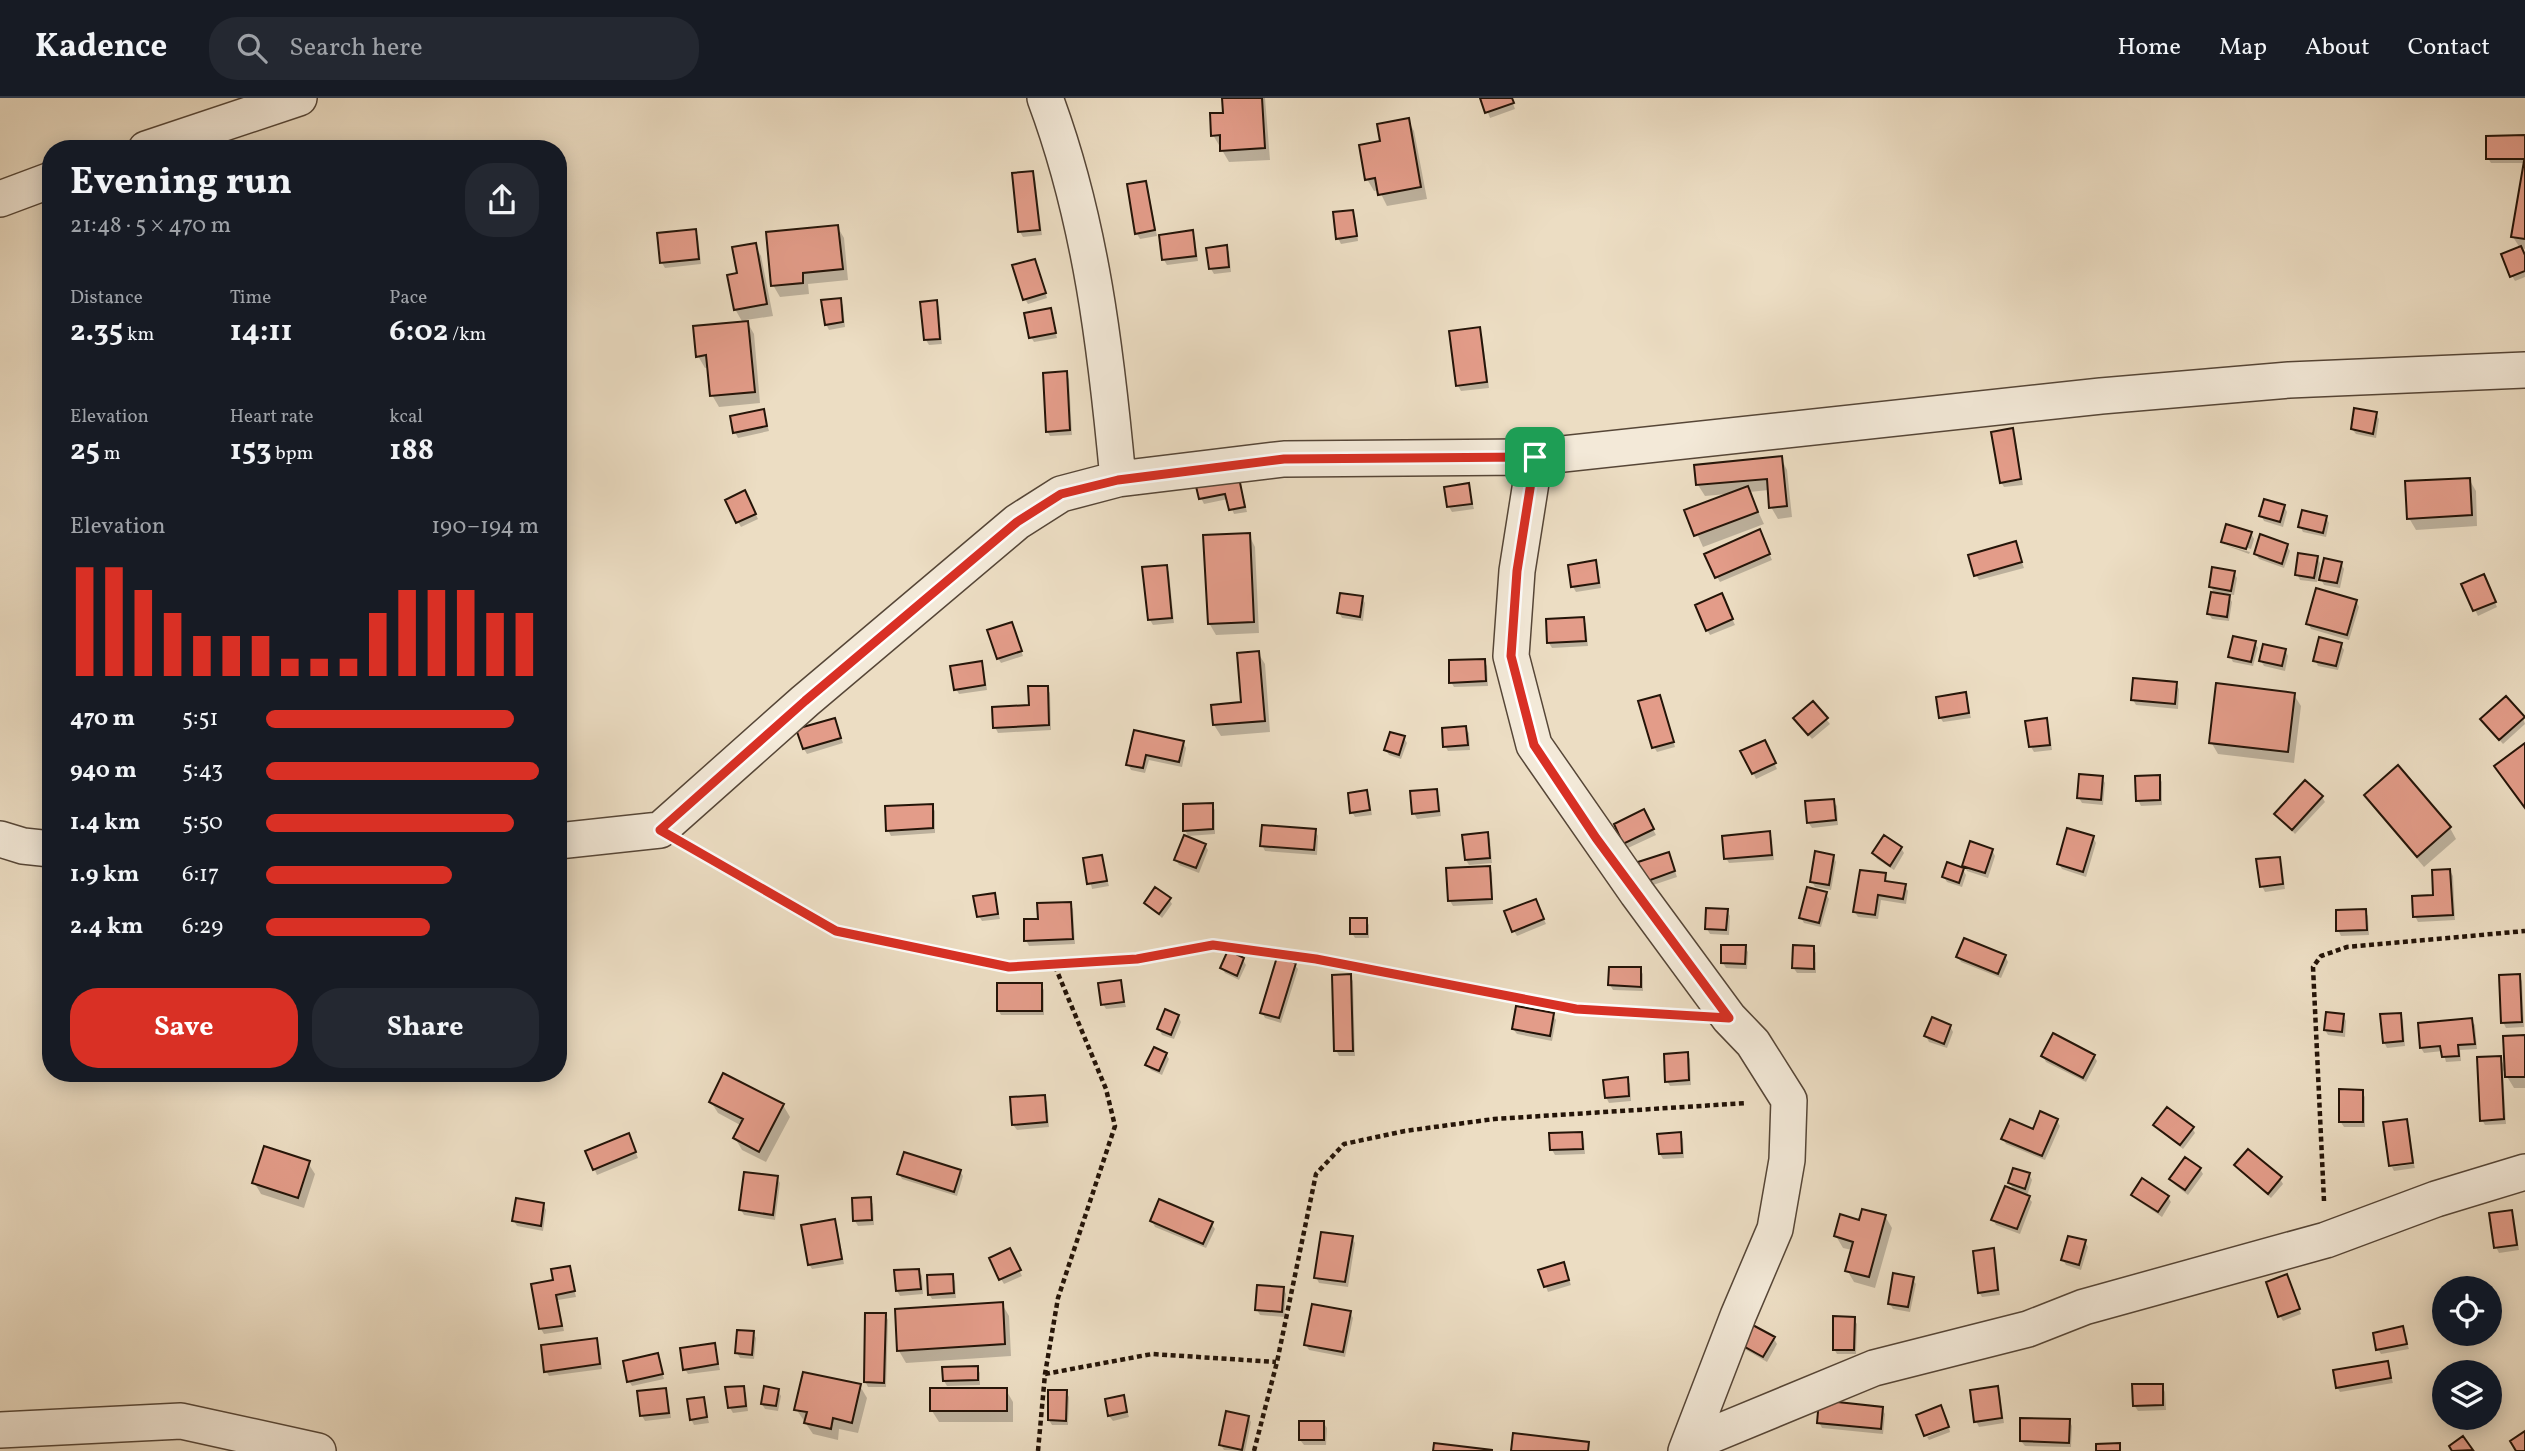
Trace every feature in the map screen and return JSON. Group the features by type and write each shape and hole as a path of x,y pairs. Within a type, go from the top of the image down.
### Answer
{"street":[{"path":"173,140 299,98"},
{"path":"1045,98 1059,136 1095,279 1118,480"},
{"path":"0,199 42,183"},
{"path":"567,840 660,830 805,701 1017,522 1061,494 1118,480 1284,459 1535,457 2114,395 2289,380 2525,370"},
{"path":"1535,457 1517,571 1511,656 1534,745 1596,838 1729,1018 1753,1043 1788,1100 1787,1160 1775,1229 1738,1316 1688,1447"},
{"path":"0,839 42,848"},
{"path":"1688,1447 1874,1368 2028,1329 2084,1307 2326,1240 2436,1199 2525,1172"},
{"path":"0,1430 179,1436 318,1451"}],"path":[{"path":"660,830 836,931 1009,967 1137,959 1213,945 1316,959 1576,1009 1729,1018"},
{"path":"2326,1240 2313,967 2321,956 2347,947 2525,931"},
{"path":"1038,1451 1045,1374 1058,1298 1115,1126 1106,1089 1054,964"},
{"path":"1254,1451 1277,1363 1316,1174 1344,1144 1405,1131 1494,1119 1788,1100"},
{"path":"1045,1374 1152,1354 1277,1363"}],"building":[{"path":"1222,98 1262,98 1265,148 1220,151 1220,135 1211,136 1210,113 1223,113"},
{"path":"1480,98 1512,98 1514,103 1485,113"},
{"path":"1409,118 1421,187 1378,195 1375,178 1365,180 1359,145 1380,141 1377,124"},
{"path":"2525,135 2525,159 2486,159 2486,136"},
{"path":"2525,161 2525,239 2511,237"},
{"path":"1033,171 1040,230 1018,232 1012,173"},
{"path":"1146,181 1155,230 1135,234 1127,184"},
{"path":"1353,210 1357,236 1336,239 1333,212"},
{"path":"838,225 843,269 803,273 803,283 771,286 766,232"},
{"path":"696,229 699,259 660,263 657,233"},
{"path":"1193,230 1196,256 1162,260 1159,235"},
{"path":"756,243 767,304 734,310 727,275 737,273 732,247"},
{"path":"1227,245 1229,267 1209,269 1206,248"},
{"path":"2521,246 2525,255 2525,271 2510,277 2501,254"},
{"path":"1035,259 1046,293 1023,300 1012,265"},
{"path":"841,298 843,322 825,325 821,300"},
{"path":"937,300 940,339 924,340 920,302"},
{"path":"1051,308 1056,333 1029,338 1024,313"},
{"path":"748,321 755,392 710,396 706,355 696,357 693,326"},
{"path":"1480,327 1487,382 1456,386 1449,331"},
{"path":"1067,371 1070,430 1046,432 1043,373"},
{"path":"2354,408 2377,412 2373,434 2351,429"},
{"path":"764,409 767,426 733,433 730,416"},
{"path":"2013,428 2021,479 2000,483 1991,432"},
{"path":"1782,456 1787,506 1769,508 1767,479 1696,485 1694,465"},
{"path":"1237,468 1245,507 1229,510 1225,494 1199,499 1194,478"},
{"path":"2470,478 2472,515 2407,519 2405,481"},
{"path":"1469,483 1472,504 1447,507 1444,487"},
{"path":"1748,486 1758,512 1694,536 1684,510"},
{"path":"745,490 756,514 736,523 725,500"},
{"path":"2264,499 2285,505 2280,522 2259,516"},
{"path":"2302,510 2327,516 2323,533 2298,527"},
{"path":"2226,524 2252,532 2246,549 2221,542"},
{"path":"1760,529 1770,554 1715,578 1704,554"},
{"path":"1250,533 1254,622 1208,624 1203,535"},
{"path":"2260,534 2288,544 2282,564 2254,554"},
{"path":"2016,541 2022,562 1974,576 1968,555"},
{"path":"2298,553 2318,556 2314,578 2295,575"},
{"path":"2324,558 2342,562 2337,583 2319,580"},
{"path":"1596,560 1599,583 1571,587 1568,565"},
{"path":"1167,565 1172,618 1148,620 1142,567"},
{"path":"2212,567 2235,571 2231,591 2209,587"},
{"path":"2484,574 2496,602 2473,611 2461,584"},
{"path":"2316,588 2357,600 2347,635 2306,624"},
{"path":"2211,592 2230,595 2227,617 2207,614"},
{"path":"1340,593 1363,596 1360,617 1337,613"},
{"path":"1722,593 1733,619 1706,631 1695,605"},
{"path":"1584,617 1586,641 1547,643 1546,619"},
{"path":"1012,622 1022,651 997,659 987,630"},
{"path":"2233,636 2256,641 2251,662 2228,657"},
{"path":"2319,637 2342,643 2336,666 2313,661"},
{"path":"2263,644 2286,649 2282,666 2259,661"},
{"path":"1259,651 1265,721 1213,725 1211,705 1241,702 1237,653"},
{"path":"1485,659 1486,681 1449,683 1449,660"},
{"path":"982,661 985,685 954,690 950,666"},
{"path":"2133,678 2177,682 2175,704 2131,700"},
{"path":"2216,683 2295,693 2288,752 2209,743"},
{"path":"1028,686 1048,686 1049,725 993,728 992,707 1029,705"},
{"path":"1966,692 1969,713 1939,718 1936,697"},
{"path":"1660,695 1674,742 1652,748 1638,701"},
{"path":"2506,696 2525,717 2499,740 2480,719"},
{"path":"1813,701 1828,718 1808,735 1793,718"},
{"path":"835,718 841,738 803,749 796,729"},
{"path":"2047,718 2050,745 2029,747 2025,721"},
{"path":"1466,726 1468,745 1443,747 1442,728"},
{"path":"1134,730 1184,741 1179,762 1146,755 1143,768 1126,765"},
{"path":"1390,732 1405,736 1399,755 1384,750"},
{"path":"1765,740 1776,763 1752,774 1740,751"},
{"path":"2525,743 2525,808 2494,766"},
{"path":"2398,765 2451,827 2417,857 2364,795"},
{"path":"2079,774 2103,776 2101,800 2077,798"},
{"path":"2160,775 2160,800 2136,801 2135,776"},
{"path":"2305,780 2323,796 2292,830 2274,814"},
{"path":"1437,789 1439,811 1412,814 1410,791"},
{"path":"1367,790 1370,810 1350,813 1348,793"},
{"path":"1834,799 1836,820 1807,823 1805,801"},
{"path":"1213,803 1213,829 1183,831 1183,804"},
{"path":"933,804 933,828 886,831 885,806"},
{"path":"1644,809 1654,829 1623,844 1614,824"},
{"path":"1262,825 1316,829 1314,850 1260,846"},
{"path":"2067,828 2094,836 2083,872 2057,864"},
{"path":"1770,831 1772,855 1724,859 1722,836"},
{"path":"1488,832 1490,858 1465,860 1462,835"},
{"path":"1184,835 1206,844 1196,868 1174,860"},
{"path":"1884,835 1902,847 1890,866 1872,853"},
{"path":"1970,841 1993,849 1985,873 1962,866"},
{"path":"1815,851 1834,855 1829,885 1810,882"},
{"path":"1669,852 1675,871 1645,882 1638,862"},
{"path":"1102,855 1107,881 1087,884 1083,858"},
{"path":"2280,857 2283,884 2260,887 2256,859"},
{"path":"1947,862 1964,868 1959,883 1942,877"},
{"path":"1490,866 1492,899 1448,901 1446,868"},
{"path":"2450,869 2453,915 2413,917 2412,896 2433,895 2432,870"},
{"path":"1860,870 1886,873 1885,881 1906,884 1903,899 1878,895 1875,915 1853,912"},
{"path":"1155,887 1171,898 1159,914 1144,903"},
{"path":"1807,887 1827,892 1819,923 1799,918"},
{"path":"995,893 998,914 977,917 973,896"},
{"path":"1536,899 1544,919 1512,932 1504,911"},
{"path":"1071,902 1073,939 1024,941 1024,919 1038,919 1037,903"},
{"path":"1706,908 1728,909 1726,930 1705,929"},
{"path":"2366,909 2367,930 2336,931 2336,910"},
{"path":"1350,918 1367,918 1367,934 1350,934"},
{"path":"1964,938 2006,955 1998,974 1956,957"},
{"path":"1721,945 1746,945 1745,964 1721,963"},
{"path":"1793,945 1814,946 1814,969 1792,968"},
{"path":"1228,950 1244,958 1237,976 1220,968"},
{"path":"1277,957 1296,963 1279,1018 1260,1013"},
{"path":"1609,967 1641,967 1641,987 1608,985"},
{"path":"1351,974 1353,1051 1334,1051 1332,975"},
{"path":"2520,974 2522,1022 2501,1023 2499,975"},
{"path":"1121,980 1124,1002 1101,1005 1098,983"},
{"path":"997,983 1042,983 1042,1011 997,1011"},
{"path":"1516,1006 1554,1013 1550,1036 1512,1029"},
{"path":"1165,1009 1179,1015 1171,1035 1157,1029"},
{"path":"2326,1012 2344,1014 2342,1032 2324,1030"},
{"path":"2401,1013 2403,1041 2383,1043 2380,1014"},
{"path":"1932,1017 1951,1025 1944,1044 1924,1036"},
{"path":"2472,1018 2475,1044 2458,1045 2459,1056 2442,1057 2440,1046 2420,1048 2418,1023"},
{"path":"2053,1033 2095,1055 2083,1078 2041,1056"},
{"path":"2525,1035 2525,1077 2505,1077 2503,1036"},
{"path":"1154,1047 1167,1053 1159,1071 1145,1065"},
{"path":"1688,1052 1689,1080 1665,1082 1664,1054"},
{"path":"2501,1056 2504,1119 2480,1121 2477,1057"},
{"path":"723,1073 784,1104 759,1152 733,1138 743,1119 709,1102"},
{"path":"1628,1077 1629,1096 1605,1098 1603,1080"},
{"path":"2339,1089 2363,1090 2363,1122 2339,1122"},
{"path":"1045,1095 1047,1122 1012,1125 1010,1097"},
{"path":"2167,1107 2194,1127 2180,1145 2153,1125"},
{"path":"2040,1111 2058,1119 2042,1156 2001,1139 2010,1119 2033,1129"},
{"path":"2407,1119 2413,1163 2389,1166 2383,1122"},
{"path":"1582,1132 1583,1149 1550,1150 1549,1133"},
{"path":"1681,1132 1682,1153 1659,1154 1657,1134"},
{"path":"629,1133 636,1152 593,1170 585,1151"},
{"path":"264,1146 310,1161 298,1198 252,1183"},
{"path":"2248,1149 2282,1177 2268,1194 2234,1165"},
{"path":"904,1152 961,1170 954,1192 897,1174"},
{"path":"2185,1157 2201,1168 2185,1190 2169,1179"},
{"path":"2013,1168 2030,1173 2025,1189 2008,1183"},
{"path":"744,1172 778,1176 773,1215 739,1210"},
{"path":"2142,1178 2169,1196 2158,1212 2131,1195"},
{"path":"2005,1186 2030,1196 2017,1229 1991,1220"},
{"path":"871,1197 872,1220 853,1221 852,1198"},
{"path":"516,1198 544,1203 541,1226 512,1221"},
{"path":"1159,1199 1213,1222 1203,1244 1150,1221"},
{"path":"1862,1209 1886,1215 1869,1277 1845,1271 1853,1242 1834,1236 1840,1214 1859,1220"},
{"path":"2512,1210 2517,1245 2494,1248 2489,1213"},
{"path":"835,1219 842,1259 808,1265 801,1225"},
{"path":"1321,1232 1353,1236 1345,1282 1314,1278"},
{"path":"2068,1236 2086,1240 2079,1265 2061,1260"},
{"path":"1010,1248 1021,1270 999,1280 989,1258"},
{"path":"1994,1248 1998,1290 1978,1293 1973,1251"},
{"path":"1564,1262 1569,1280 1544,1287 1538,1270"},
{"path":"570,1266 575,1291 556,1295 562,1326 539,1329 531,1284 553,1280 551,1269"},
{"path":"919,1269 921,1289 896,1291 894,1270"},
{"path":"1893,1273 1914,1277 1908,1307 1888,1304"},
{"path":"953,1274 954,1293 928,1295 927,1275"},
{"path":"2287,1274 2300,1309 2278,1317 2266,1282"},
{"path":"1257,1285 1284,1287 1282,1312 1255,1310"},
{"path":"1003,1302 1005,1344 897,1351 895,1309"},
{"path":"1312,1304 1351,1311 1343,1352 1304,1345"},
{"path":"865,1313 886,1313 884,1383 864,1382"},
{"path":"1833,1316 1855,1317 1854,1350 1833,1350"},
{"path":"1749,1323 1775,1337 1763,1357 1738,1343"},
{"path":"2403,1326 2407,1344 2376,1350 2373,1333"},
{"path":"737,1330 754,1331 752,1355 735,1353"},
{"path":"597,1338 600,1364 544,1372 541,1345"},
{"path":"715,1343 718,1364 683,1370 680,1348"},
{"path":"658,1353 663,1374 627,1382 623,1361"},
{"path":"2388,1361 2391,1378 2336,1388 2333,1370"},
{"path":"978,1366 978,1380 943,1381 942,1367"},
{"path":"803,1372 861,1384 852,1423 833,1418 831,1429 804,1423 807,1412 794,1410"},
{"path":"2132,1384 2163,1384 2163,1405 2133,1406"},
{"path":"744,1386 746,1406 728,1408 725,1387"},
{"path":"764,1386 779,1389 776,1406 761,1404"},
{"path":"1998,1386 2002,1418 1974,1422 1970,1390"},
{"path":"666,1388 669,1413 640,1416 637,1391"},
{"path":"930,1388 1007,1388 1007,1411 930,1411"},
{"path":"1048,1390 1067,1390 1066,1421 1048,1420"},
{"path":"1124,1395 1127,1412 1108,1416 1105,1399"},
{"path":"704,1397 707,1417 690,1420 687,1399"},
{"path":"1819,1400 1883,1407 1881,1429 1817,1423"},
{"path":"1941,1405 1949,1427 1924,1436 1916,1415"},
{"path":"1226,1411 1249,1416 1242,1450 1219,1445"},
{"path":"2020,1418 2070,1419 2069,1443 2020,1441"},
{"path":"1299,1421 1324,1421 1324,1440 1299,1440"},
{"path":"2525,1431 2525,1451 2516,1451 2510,1441"},
{"path":"1513,1433 1589,1442 1588,1451 1511,1451"},
{"path":"2463,1436 2473,1450 2452,1451 2449,1446"},
{"path":"1434,1443 1492,1450 1492,1451 1433,1451"},
{"path":"2120,1443 2120,1451 2096,1451 2096,1444"}],"route":[{"path":"1535,457 1517,571 1511,656 1534,745 1596,838 1729,1018 1576,1009 1316,959 1213,945 1137,959 1009,967 836,931 660,830 805,701 1017,522 1061,494 1118,480 1284,459 1535,457"}]}
